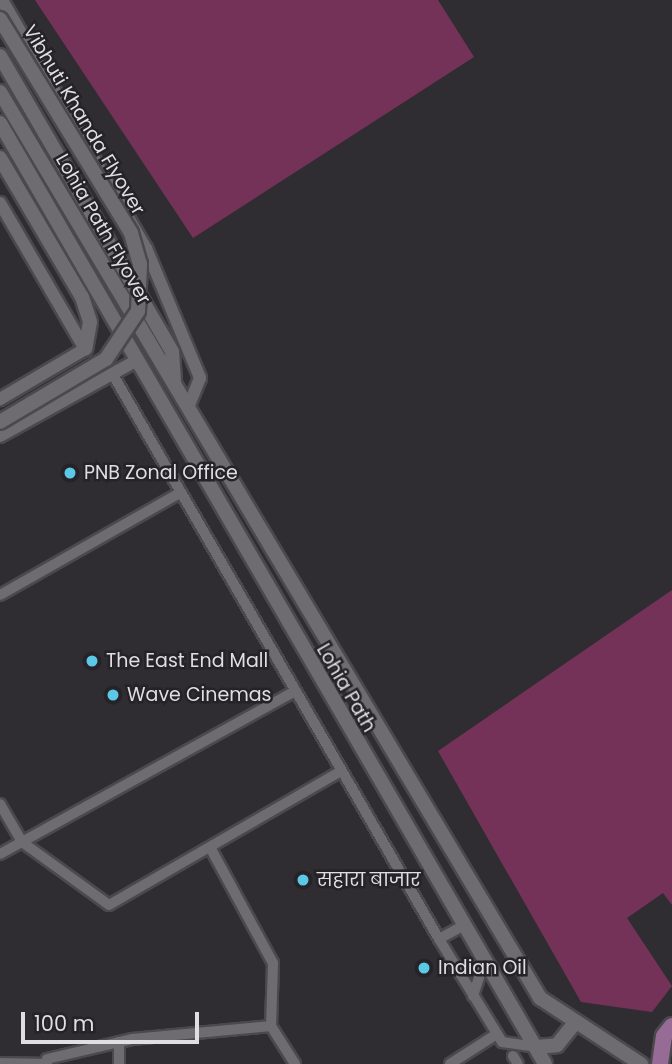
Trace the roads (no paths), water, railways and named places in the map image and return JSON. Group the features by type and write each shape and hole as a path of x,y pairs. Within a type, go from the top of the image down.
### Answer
{"main road":[{"name":"Vibhuti Khanda Flyover","path":"0,19 131,233 140,264 138,311 106,359 0,422"},
{"name":"Lohia Path Flyover","path":"0,57 172,352 174,384"},
{"name":"Lohia Path Flyover","path":"0,92 201,427"},
{"name":"Lohia Path Flyover","path":"0,122 118,329"},
{"path":"0,158 82,297 90,322 85,349"},
{"name":"Lohia Path","path":"118,329 462,926 545,1064"},
{"name":"Lohia Path","path":"201,427 540,998 641,1064"},
{"path":"536,1047 557,1045 575,1023"},
{"path":"660,1064 664,1036 672,1026"}],"street":[{"path":"2,0 167,293 200,378 188,407"},
{"path":"0,203 85,349 0,399"},
{"path":"0,436 137,360"},
{"path":"112,373 292,693 473,996 502,1042 536,1047"},
{"path":"35,379 52,408"},
{"path":"0,595 181,492"},
{"path":"0,854 292,693"},
{"path":"0,804 22,842 109,905 211,849 339,772"},
{"path":"211,849 273,962 271,1026 295,1064"},
{"path":"439,939 462,926"},
{"path":"461,975 484,962"},
{"path":"473,996 484,962"},
{"path":"0,1063 47,1061 119,1042 271,1026"},
{"path":"450,1064 497,1034"},
{"path":"119,1042 119,1064"}],"place":[{"name":"PNB Zonal Office","path":"70,473"},
{"name":"The East End Mall","path":"92,661"},
{"name":"Wave Cinemas","path":"113,695"},
{"name":"सहारा बाजार","path":"303,880"},
{"name":"Indian Oil","path":"424,968"}]}
